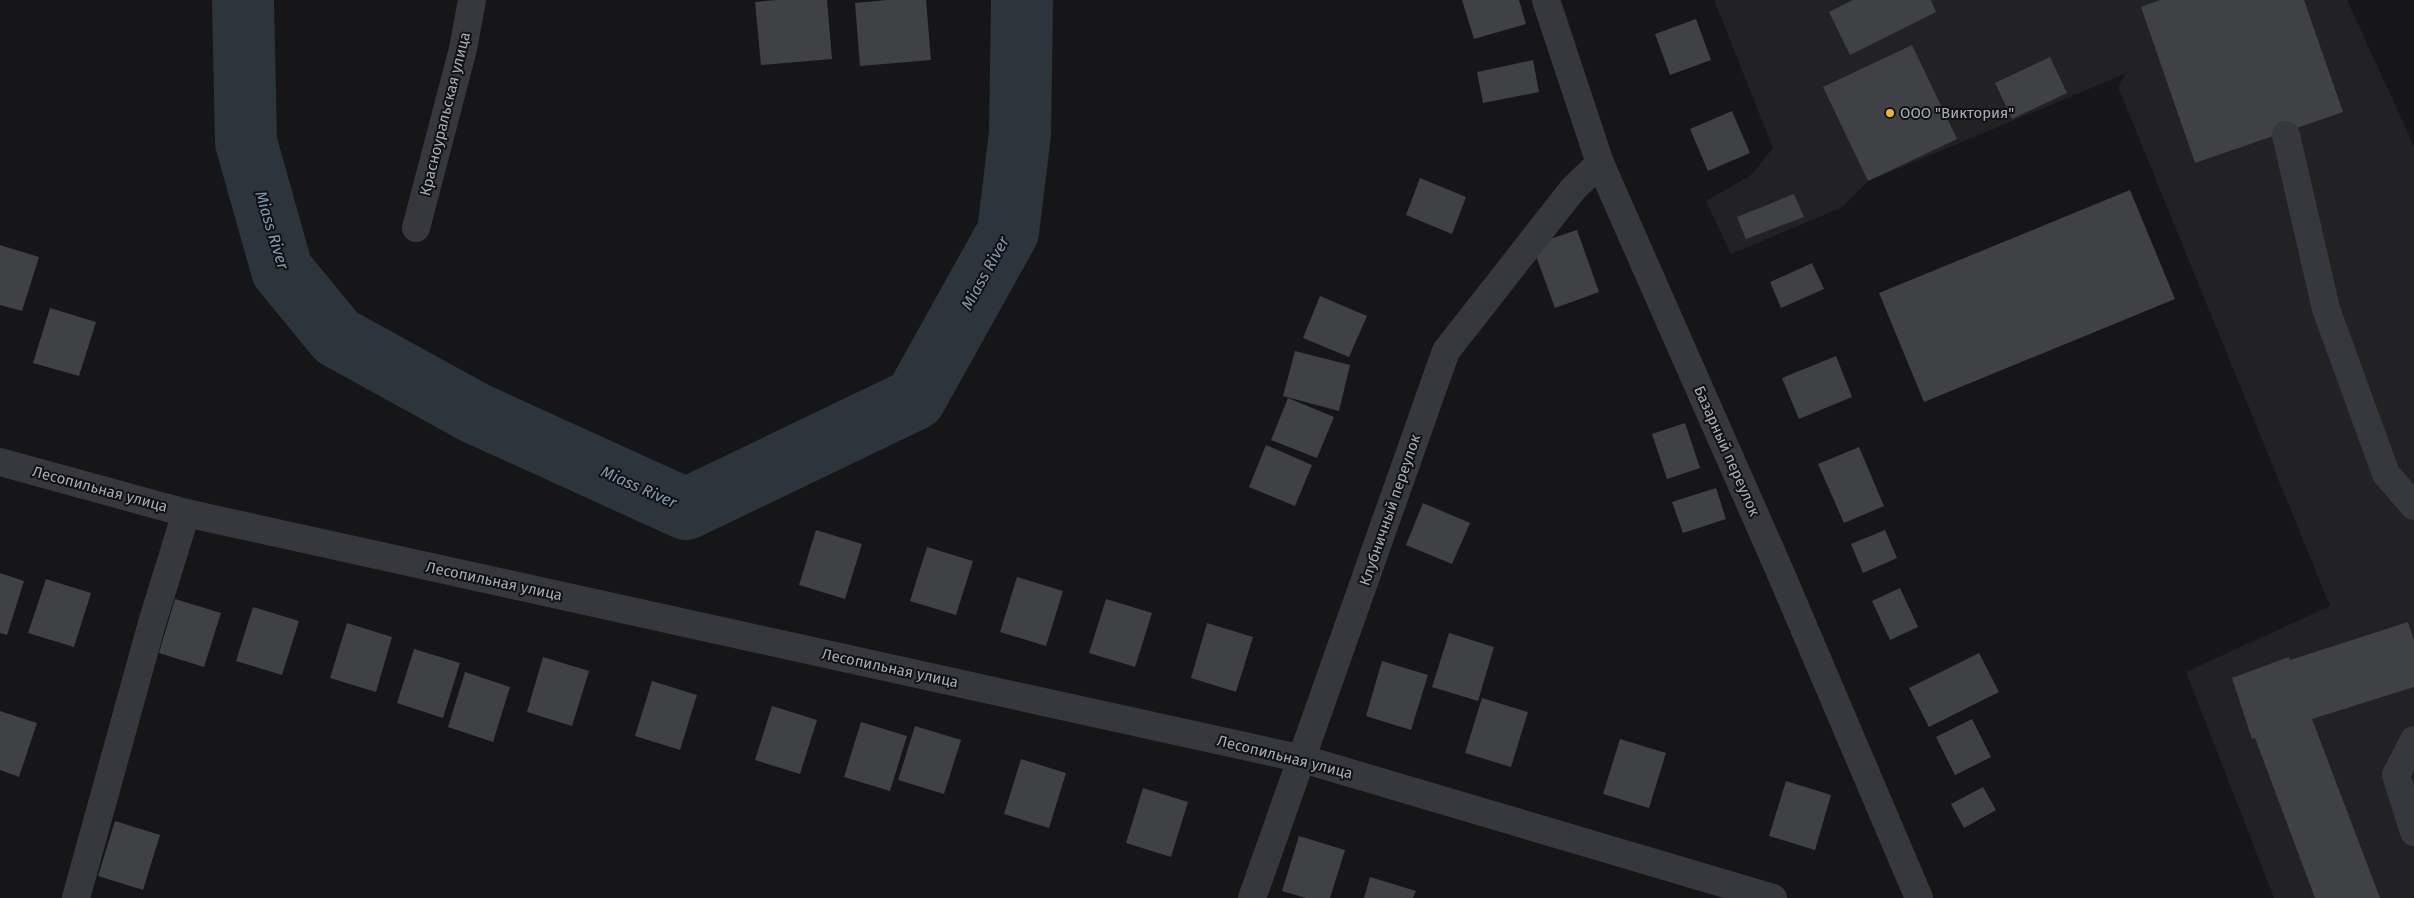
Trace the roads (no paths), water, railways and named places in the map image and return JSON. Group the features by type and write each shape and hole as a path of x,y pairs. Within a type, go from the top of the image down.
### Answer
{"street":[{"name":"Красноуральская улица","path":"416,228 463,49 472,0"},
{"name":"Базарный переулок","path":"1546,0 1600,163 1782,576 1919,898"},
{"path":"2286,135 2326,308 2386,474 2414,506"},
{"name":"Клубничный переулок","path":"1252,898 1303,759 1446,351 1573,189 1600,163"},
{"name":"Лесопильная улица","path":"0,462 186,513 1303,759 1773,898"},
{"path":"76,898 152,623 186,513"},
{"path":"2414,740 2396,776 2414,832"}],"waterway":[{"name":"Miass River","path":"243,0 246,142 282,270 337,337 475,413 686,509 915,399 1008,232 1020,134 1022,0"}],"place":[{"name":"ООО \"Виктория\"","path":"1890,113"}]}
